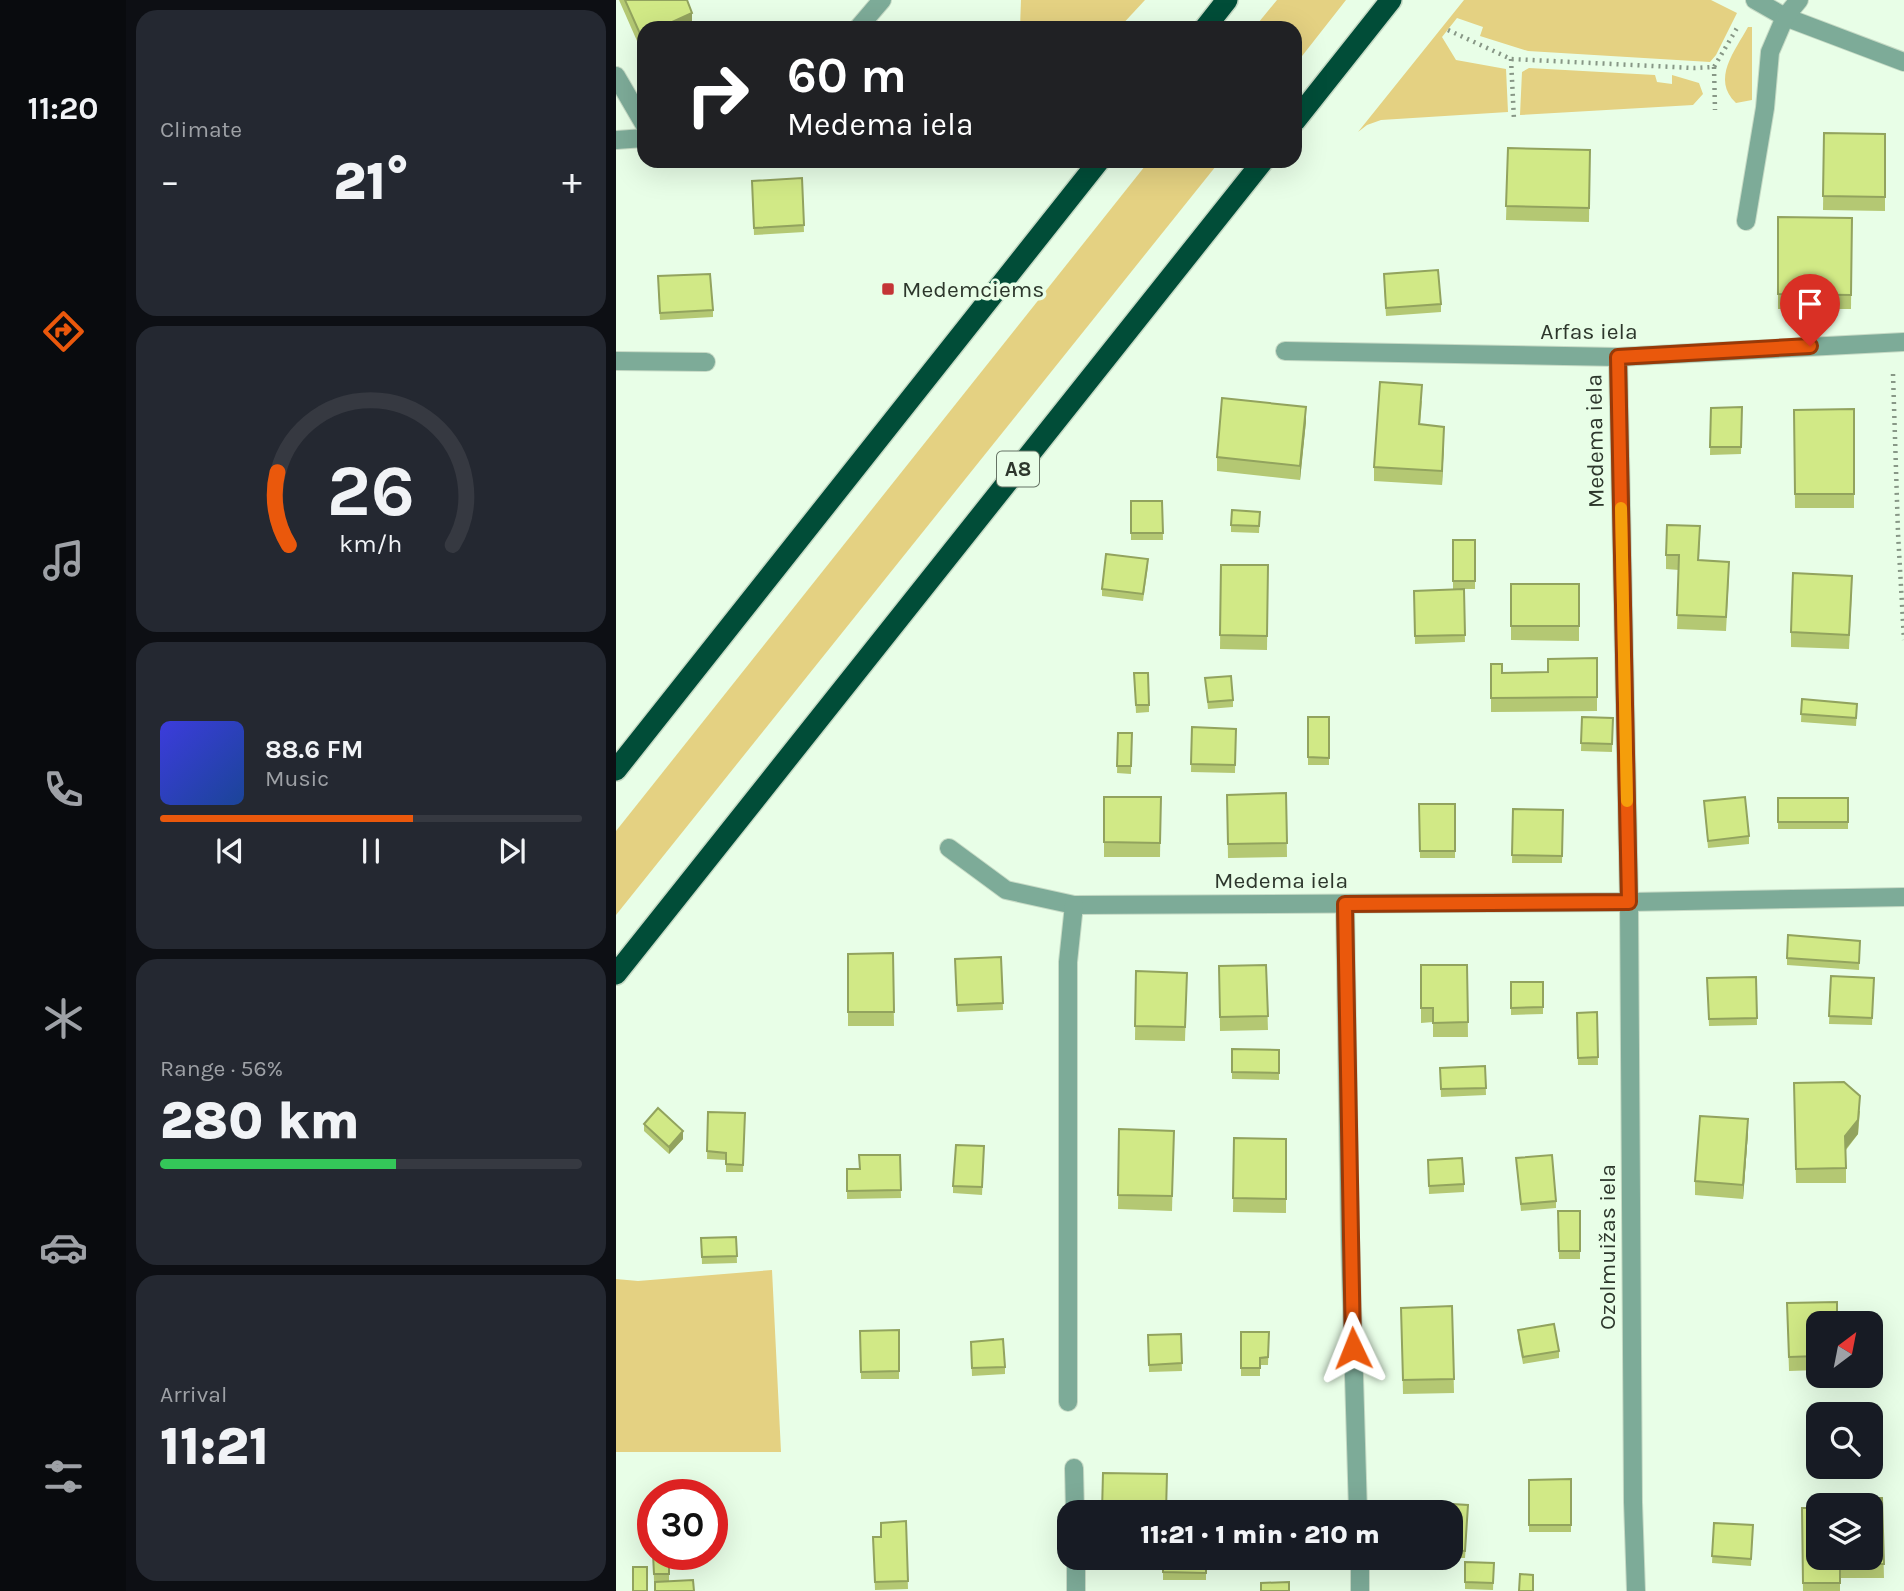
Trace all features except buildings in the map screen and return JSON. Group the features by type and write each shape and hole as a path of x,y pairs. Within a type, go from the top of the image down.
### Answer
{"highway":[{"path":"1210,21 1227,0"},
{"path":"1302,112 1391,0"},
{"path":"616,769 1093,168"},
{"name":"A8","path":"616,974 1258,168"}],"street":[{"path":"864,21 882,0"},
{"path":"1755,0 1785,17 1904,62"},
{"path":"1746,221 1765,108 1770,52 1785,17 1799,0"},
{"path":"616,76 637,112"},
{"path":"616,140 637,138"},
{"name":"Arfas iela","path":"1285,351 1618,357 1898,342"},
{"name":"Medema iela","path":"1618,357 1629,902"},
{"path":"616,361 706,362"},
{"name":"Medema iela","path":"949,848 1006,890 1074,905 1629,902 1904,897"},
{"name":"Ozolmuižas iela","path":"1629,902 1636,1591"},
{"path":"1345,904 1350,1239 1358,1500"},
{"path":"1068,1402 1068,962 1074,905"},
{"path":"1074,1468 1075,1500"},
{"path":"1076,1570 1076,1591"},
{"path":"1360,1570 1360,1591"}],"path":[{"path":"1715,110 1714,67 1738,26"},
{"path":"1448,30 1511,59 1714,67"},
{"path":"1511,59 1514,120"},
{"path":"1898,342 1898,533 1904,640"}],"shaded area":[{"path":"1021,0 1145,0 1126,21 1020,21"},
{"path":"1277,0 1346,0 1302,56 1302,21 1260,21"},
{"path":"1464,0 1711,0 1737,13 1710,62 1528,51 1480,36 1483,27 1457,18 1442,37 1456,60 1506,69 1508,112 1381,120 1358,132"},
{"path":"1748,27 1752,27 1752,100 1736,103 1729,94 1725,75 1732,55"},
{"path":"1529,68 1655,75 1657,82 1672,84 1672,75 1699,83 1703,94 1693,105 1520,115 1522,72"},
{"path":"1143,168 1214,168 616,915 616,831"},
{"path":"772,1270 781,1452 616,1452 616,1279 638,1281"}],"slow traffic":[{"path":"1621,508 1627,801"}],"place":[{"name":"Medemciems","path":"888,289"}],"route":[{"path":"1353,1348 1345,904 1629,902 1618,357 1810,346"}]}
